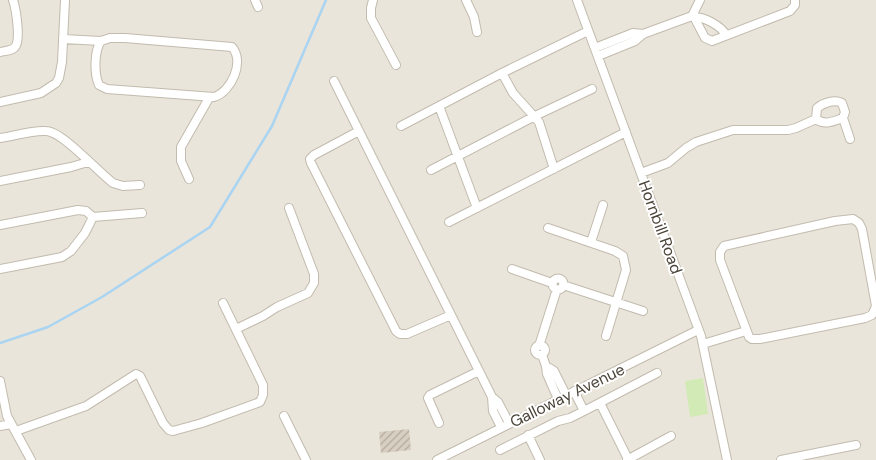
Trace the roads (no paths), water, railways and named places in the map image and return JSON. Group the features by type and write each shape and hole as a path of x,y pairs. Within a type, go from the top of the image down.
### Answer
{"street":[{"path":"0,52 12,49 16,44 17,17 13,0"},
{"path":"0,102 41,93 56,83 61,71 66,0"},
{"path":"374,0 371,8 371,18 396,64"},
{"path":"466,0 474,17 477,32"},
{"name":"Hornbill Road","path":"577,0 703,344 727,460"},
{"path":"694,16 700,0"},
{"path":"694,16 708,40 714,41 790,11 795,5 795,0"},
{"path":"598,56 635,41 644,34 694,16 700,17 721,28 726,36"},
{"path":"401,126 502,72 588,31"},
{"path":"595,48 633,33 644,34"},
{"path":"63,40 101,41 110,38 125,38 232,47 237,56 234,77 222,93 209,98 103,88 99,85 96,77 97,48 101,41"},
{"path":"502,72 514,93 535,116 542,129 554,169"},
{"path":"334,81 492,397 493,411 501,427"},
{"path":"431,170 592,89"},
{"path":"189,179 181,161 181,147 209,98"},
{"path":"816,119 816,108 820,105 836,100 842,103 845,112 843,118 850,139"},
{"path":"439,106 477,208"},
{"path":"816,119 825,124 843,118"},
{"path":"641,173 668,163 696,142 724,133 742,130 788,130 816,119"},
{"path":"0,138 48,131 58,135 113,183 123,186 140,185"},
{"path":"359,131 314,154 310,159 341,224 396,332 407,334 451,315"},
{"path":"449,222 626,132"},
{"path":"0,181 88,162"},
{"path":"591,242 603,205"},
{"path":"236,328 308,293 314,284 314,274 290,208"},
{"path":"0,225 78,210 86,211 93,217 142,213"},
{"path":"0,269 62,257 71,251 85,233 93,217"},
{"path":"853,219 859,223 862,229 876,306 872,315 760,339 752,339 746,331 720,260 720,252 724,246 835,221 853,219"},
{"path":"548,228 615,250 622,254 625,259 626,270 606,336"},
{"path":"512,269 558,286 643,311"},
{"path":"558,286 539,346 535,351 542,355 547,374 558,399"},
{"path":"0,426 13,427 86,406 136,374 140,376 164,423 169,430 173,431 257,404 264,395 263,385 223,303"},
{"name":"Galloway Avenue","path":"437,460 698,330"},
{"path":"703,344 746,331"},
{"path":"546,366 554,371 584,411"},
{"path":"439,423 428,398 430,395 479,371"},
{"path":"500,450 558,421 570,418 657,373"},
{"path":"0,381 4,404 13,427 31,460"},
{"path":"492,397 498,402 509,423"},
{"path":"600,403 627,460 671,436"},
{"path":"284,416 306,460"},
{"path":"528,435 540,460"},
{"path":"780,460 856,445"}],"waterway":[{"path":"0,343 48,327 102,297 210,227 272,126 326,0"}]}
